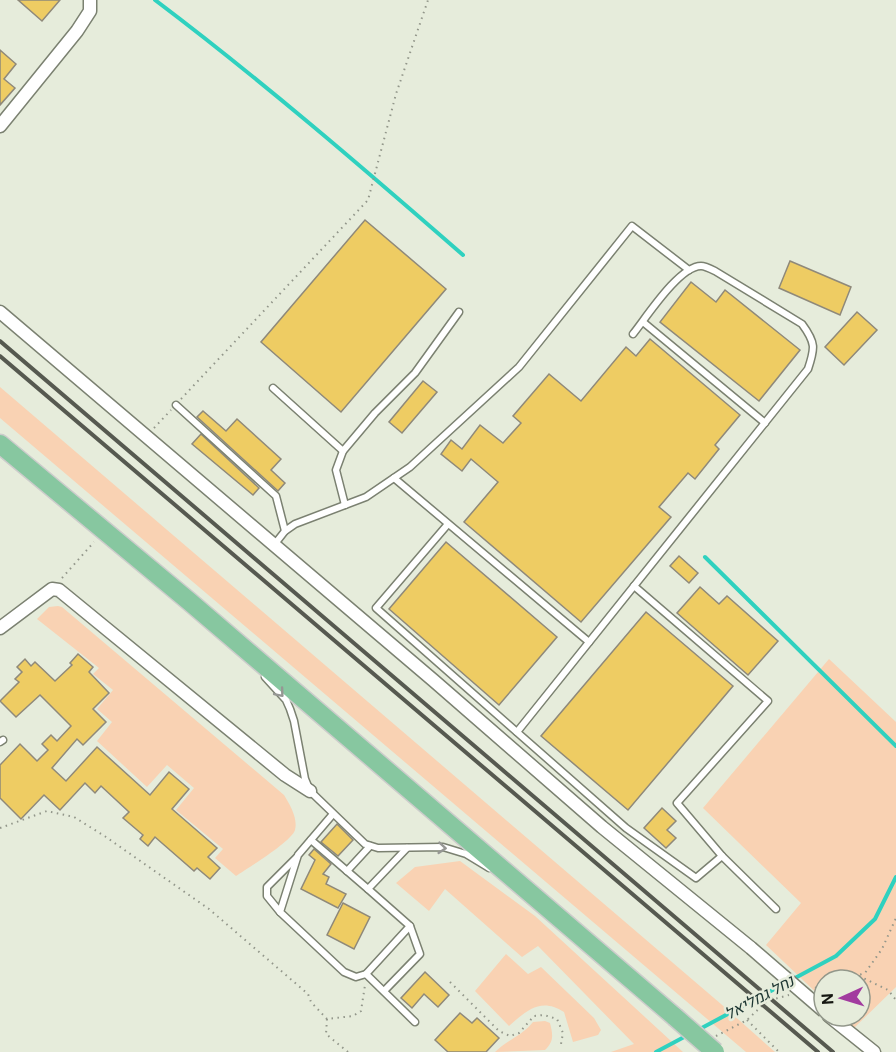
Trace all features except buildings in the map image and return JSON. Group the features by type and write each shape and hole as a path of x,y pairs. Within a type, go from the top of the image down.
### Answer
{"main road":[{"path":"0,444 105,530 716,1052"}],"street":[{"path":"0,126 77,31 90,11 90,0"},
{"path":"0,312 433,680 602,827 812,1001"},
{"path":"0,628 52,589 59,590 285,775 310,791"},
{"path":"844,1028 874,1052"}],"lane":[{"path":"274,545 285,531 295,524 366,497 410,467 519,367 632,226 689,270"},
{"path":"517,732 808,369 814,351 812,337 802,324 715,271 701,266 689,270 671,286 633,334"},
{"path":"345,505 336,470 343,451 375,413 415,373 459,312"},
{"path":"643,321 765,423"},
{"path":"273,388 343,451"},
{"path":"176,405 276,496 285,531"},
{"path":"394,478 589,642"},
{"path":"448,524 376,608 626,828 696,878 722,856"},
{"path":"634,586 768,701 677,803 722,856 776,909"},
{"path":"227,634 286,700 294,721 305,779 310,791 365,844 378,848 443,847 466,854 543,903"},
{"path":"333,814 298,855 267,886 267,897 344,972 356,976 366,974 410,926"},
{"path":"311,840 410,926 420,954 384,991"},
{"path":"347,871 370,846"},
{"path":"368,889 407,848"},
{"path":"280,912 298,855"},
{"path":"366,974 415,1022"}],"path":[{"path":"146,437 368,200 396,94 428,0"},
{"path":"52,589 105,530"},
{"path":"0,828 47,811 74,818 106,837 209,909 308,994 311,1002 327,1019 327,1034 348,1052"},
{"path":"869,968 882,949 896,918"},
{"path":"327,1019 353,1016 361,1011 366,974"},
{"path":"450,982 499,1031 510,1036 519,1033 534,1016 544,1015 557,1019 563,1033 561,1044"},
{"path":"872,982 888,990 896,1000"},
{"path":"779,1052 747,1020 767,1001 790,995"}],"shaded area":[{"path":"0,387 775,1052 746,1052 0,418"},
{"path":"58,606 284,795 293,812 296,825 292,835 286,841 236,876 215,858 223,849 176,810 194,788 167,765 147,787 97,741 112,722 97,709 113,690 93,674 99,668 37,619 49,607"},
{"path":"829,659 896,722 896,987 872,1010 872,968 812,968 812,989 766,945 801,903 703,808"},
{"path":"460,861 535,916 683,1052 611,1052 634,1044 538,946 522,957 445,889 429,911 396,883 415,867"},
{"path":"506,954 528,974 541,967 594,1018 601,1030 598,1035 573,1042 564,1012 548,1006 535,1007 509,1026 475,991"},
{"path":"533,1022 550,1023 552,1034 550,1044 545,1050 495,1052"}],"waterway":[{"path":"155,0 272,93 463,255"},
{"path":"705,557 896,746"},
{"name":"נחל גמליאל","path":"698,1030 836,956 875,919 896,877"},
{"name":"נחל גמליאל","path":"656,1052 686,1036"}],"railway":[{"path":"0,341 833,1052"},
{"path":"0,356 818,1052"}]}
